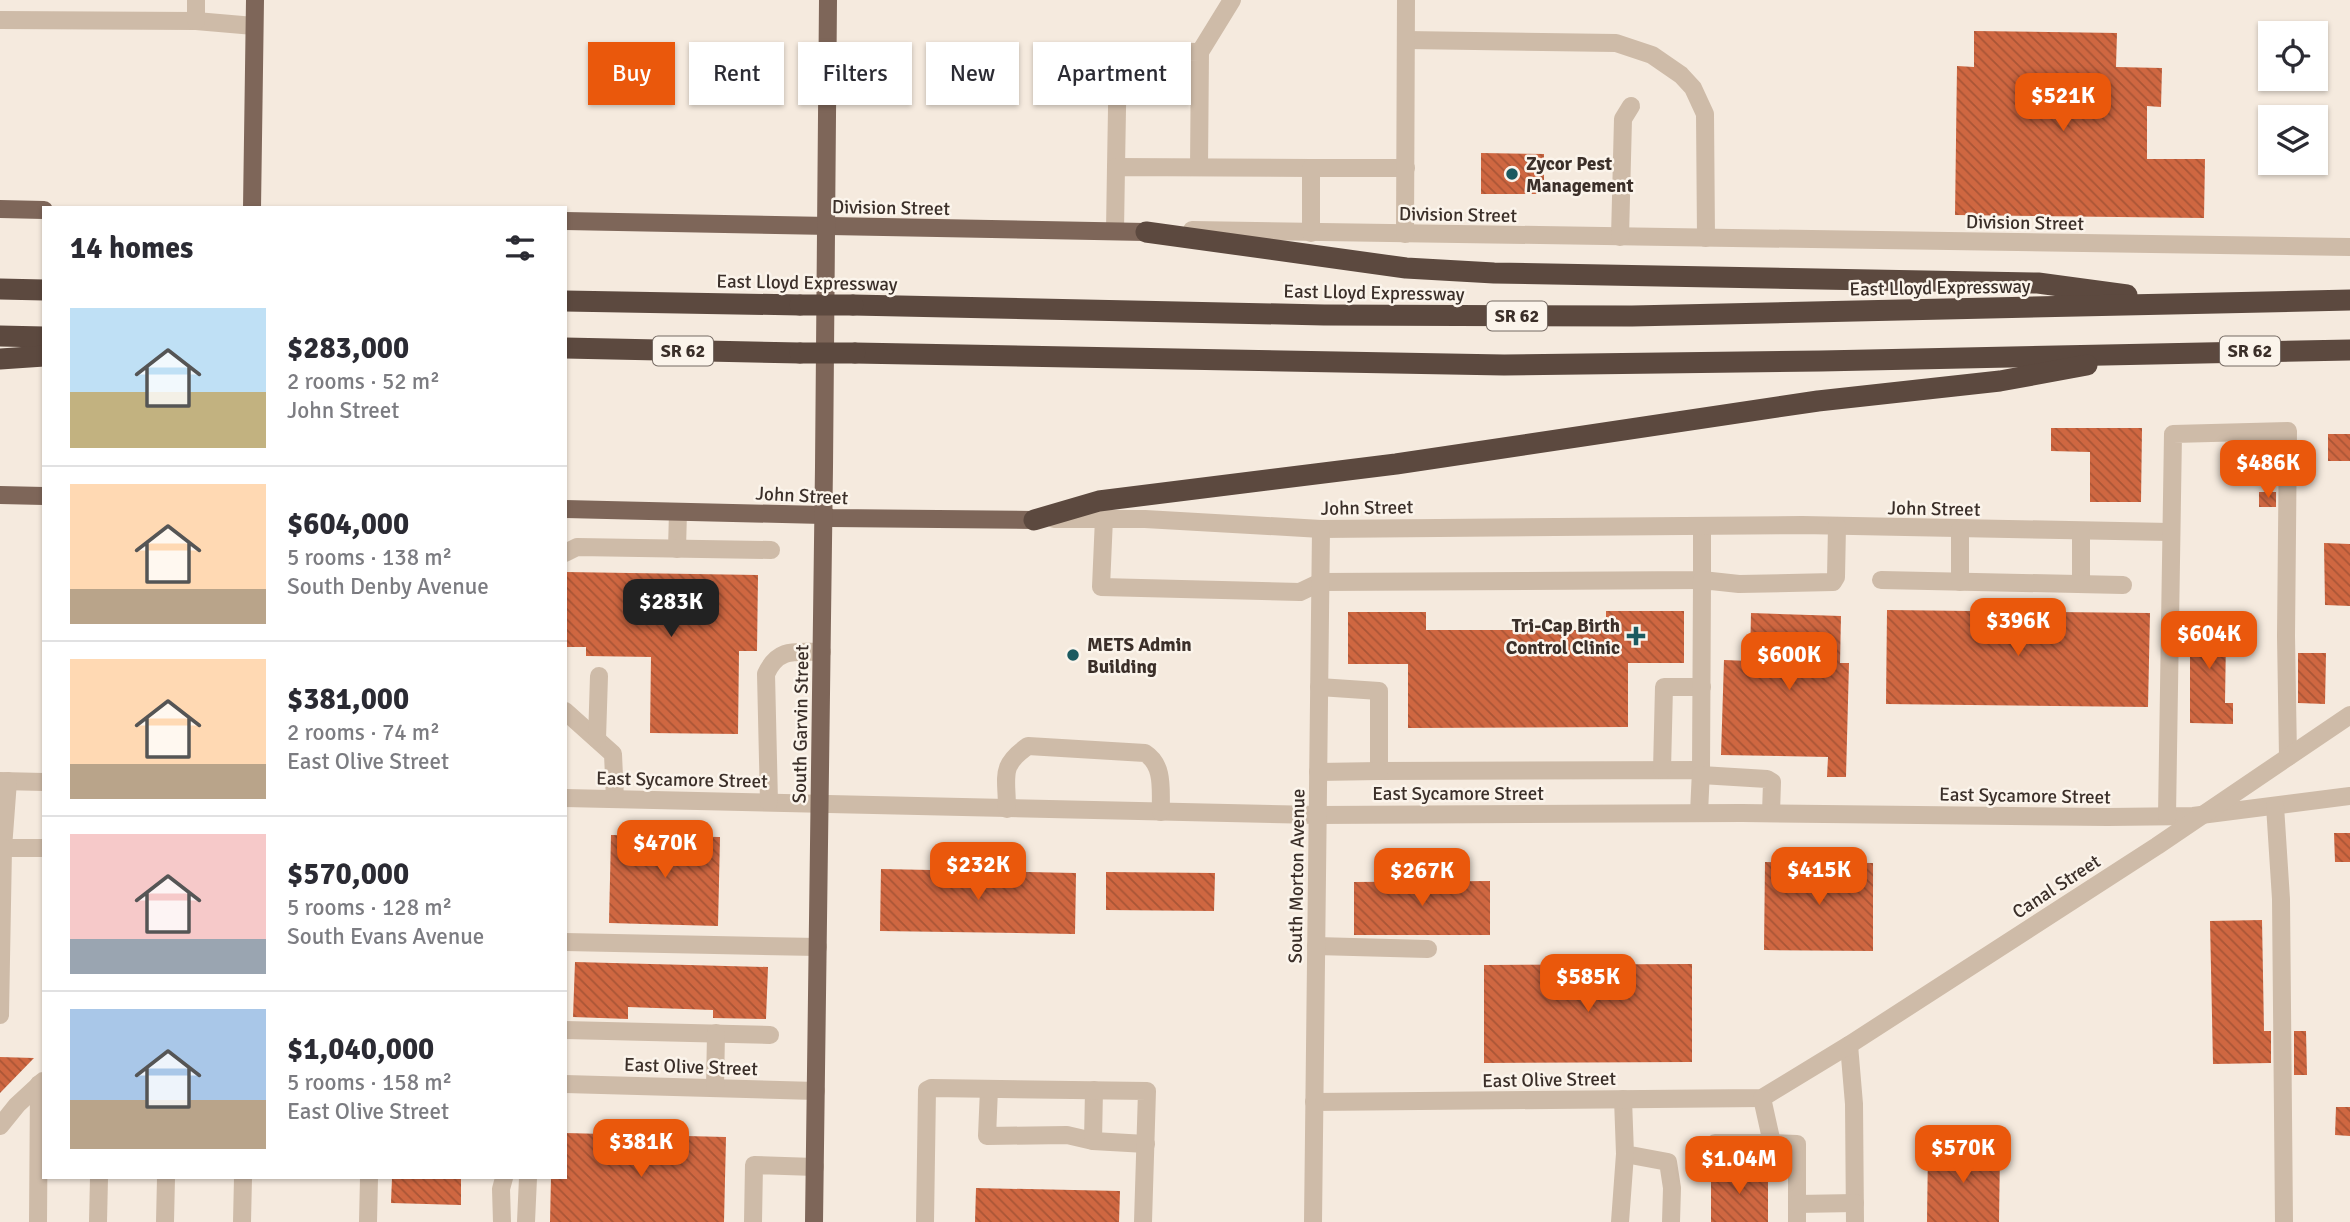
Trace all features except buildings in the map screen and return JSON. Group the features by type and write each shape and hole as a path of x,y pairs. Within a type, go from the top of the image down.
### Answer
{"highway":[{"path":"1146,232 1444,271 2038,283 2182,302"},
{"path":"0,289 42,290"},
{"name":"East Lloyd Expressway","path":"567,301 1310,315 1632,316 2350,300"},
{"path":"0,336 42,337"},
{"name":"SR 62","path":"567,348 1504,365 2350,350"},
{"path":"1034,520 1099,501 1396,464 1818,401 2000,381 2150,352"},
{"path":"0,359 42,356"}],"main road":[{"path":"252,206 254,0"},
{"name":"South Garvin Street","path":"814,1222 828,0"},
{"path":"0,209 42,210"},
{"name":"Division Street","path":"567,221 1146,232"},
{"path":"0,495 42,496"},
{"name":"John Street","path":"567,509 823,515 831,518 1034,520"}],"street":[{"path":"29,19 30,0"},
{"path":"196,0 196,21"},
{"path":"1199,167 1200,52 1232,0"},
{"path":"1405,234 1406,0"},
{"path":"0,20 196,21 254,26"},
{"path":"1406,40 1616,43 1652,55 1681,75 1693,88 1705,114 1706,238"},
{"path":"1115,231 1118,51 1200,52"},
{"path":"1620,237 1623,119 1631,106"},
{"path":"1116,167 1406,168"},
{"path":"1311,168 1311,233"},
{"name":"Division Street","path":"1146,232 2350,247"},
{"path":"2167,816 2173,434 2288,431 2288,757"},
{"path":"677,549 678,512"},
{"path":"1104,518 1101,587 1300,592 1321,582 1702,579 1739,584 1833,582 1836,577 1837,526"},
{"name":"John Street","path":"1034,520 1104,518 1321,530 1837,526 2170,532"},
{"path":"1699,813 1702,526"},
{"path":"1959,582 1960,529"},
{"name":"South Morton Avenue","path":"1313,1222 1321,530"},
{"path":"2081,531 2081,584"},
{"path":"567,552 577,547 771,550"},
{"path":"1881,580 2123,585"},
{"path":"769,802 766,674 772,661 787,652 822,652"},
{"path":"597,739 599,676"},
{"path":"1319,687 1379,691 1379,771"},
{"path":"1662,770 1664,687 1702,687"},
{"path":"567,713 613,754 615,799"},
{"name":"Canal Street","path":"1781,1087 2203,814 2350,715"},
{"path":"1007,809 1007,767 1012,757 1028,746 1145,753 1153,758 1160,772 1161,812"},
{"path":"1318,772 1662,770 1701,773 1767,779 1772,782 1771,813"},
{"path":"1,1015 4,781 42,782"},
{"name":"East Sycamore Street","path":"567,798 1318,815 1771,813 2167,816 2350,796"},
{"path":"2275,806 2281,899 2284,1222"},
{"path":"2,848 42,848"},
{"path":"567,942 818,947"},
{"path":"1316,946 1428,949"},
{"path":"567,1030 770,1035"},
{"path":"715,1088 716,1033"},
{"path":"1849,1045 1854,1104 1855,1222"},
{"path":"0,1126 16,1105 42,1082"},
{"path":"38,1222 42,1082"},
{"name":"East Olive Street","path":"567,1084 816,1091"},
{"name":"East Olive Street","path":"1314,1102 1762,1098 1781,1087"},
{"path":"925,1222 927,1090 931,1088 1147,1091 1143,1222"},
{"path":"989,1088 987,1136 1068,1135 1093,1141 1146,1144"},
{"path":"1093,1141 1094,1090"},
{"path":"1762,1098 1772,1143"},
{"path":"1619,1222 1625,1154 1623,1099"},
{"path":"1716,1143 1797,1144 1797,1213 1855,1203"},
{"path":"1625,1154 1668,1162 1672,1188 1671,1222"},
{"path":"753,1222 754,1166 815,1167"},
{"path":"98,1222 99,1179"},
{"path":"165,1222 166,1179"},
{"path":"242,1222 243,1179"},
{"path":"368,1222 369,1179"},
{"path":"502,1222 501,1189 504,1179"},
{"path":"526,1222 528,1179"}],"place":[{"name":"Zycor Pest Management","path":"1512,174"},
{"name":"Tri-Cap Birth Control Clinic","path":"1636,636"},
{"name":"METS Admin Building","path":"1073,655"}]}
